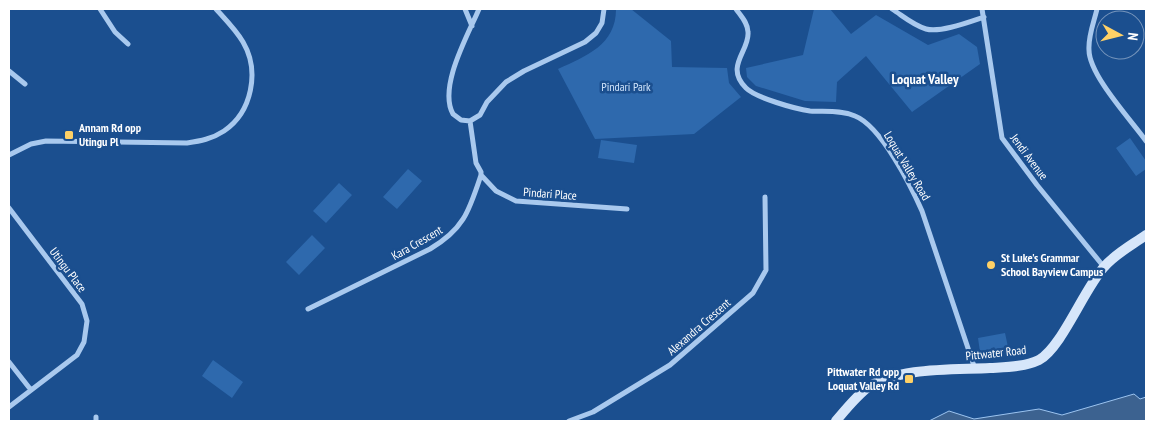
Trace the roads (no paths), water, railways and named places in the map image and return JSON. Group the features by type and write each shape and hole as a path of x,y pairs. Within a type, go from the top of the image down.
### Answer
{"main road":[{"name":"Pittwater Road","path":"836,421 866,389 886,379 917,372 1025,365 1041,359 1058,340 1104,266 1146,235"}],"street":[{"path":"100,9 115,32 128,44"},
{"path":"9,155 31,144 46,141 187,143 206,140 224,131 236,120 247,103 252,86 252,74 251,62 243,42 216,9"},
{"path":"465,9 472,26"},
{"path":"479,9 451,78 449,99 453,114 461,120 470,121 480,115 487,102 506,82 524,71 585,42 596,33 602,23 604,9"},
{"name":"Loquat Valley Road","path":"736,9 747,25 748,32 748,37 739,57 738,67 740,82 747,90 755,95 799,109 855,116 878,134 922,211 975,369"},
{"path":"892,9 928,30 984,18"},
{"name":"Jendi Avenue","path":"982,9 1002,138 1037,185 1104,266"},
{"path":"1097,9 1088,51 1091,63 1098,77 1146,141"},
{"path":"9,71 25,84"},
{"path":"470,121 476,163 481,175"},
{"name":"Pindari Place","path":"481,175 496,191 516,201 627,208"},
{"name":"Kara Crescent","path":"308,309 446,239 461,224 471,206 481,175"},
{"name":"Alexandra Crescent","path":"569,421 593,412 670,365 753,293 766,270 765,197"},
{"name":"Utingu Place","path":"9,208 82,304 87,321 84,342 78,354 9,407"},
{"path":"9,362 31,390"}],"place":[{"name":"Annam Rd opp Utingu Pl","path":"69,135"},
{"name":"St Luke's Grammar School Bayview Campus","path":"991,265"},
{"name":"Pittwater Rd opp Loquat Valley Rd","path":"909,379"}],"district":[{"name":"Loquat Valley","path":"925,79"}],"park label":[{"name":"Pindari Park","path":"626,87"}]}
